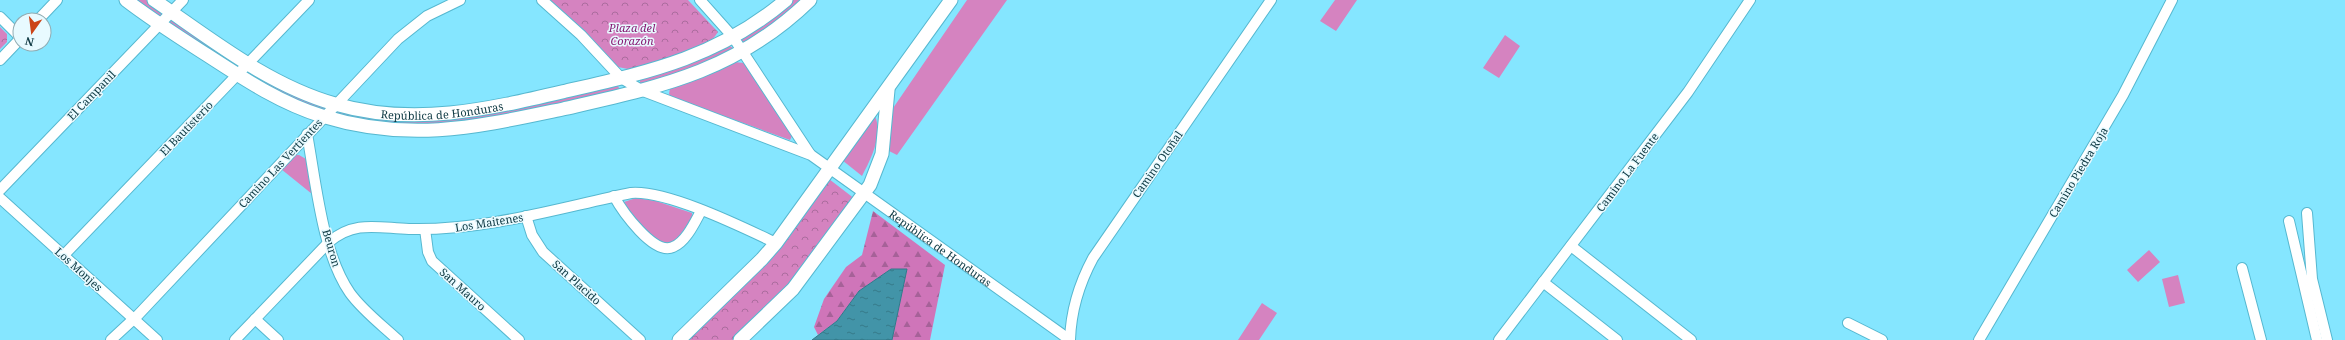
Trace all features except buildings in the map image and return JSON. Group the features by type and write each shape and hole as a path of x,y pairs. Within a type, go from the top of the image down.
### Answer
{"street":[{"path":"46,12 57,0"},
{"name":"República de Honduras","path":"126,0 159,24 237,75 278,99 324,117 367,127 409,132 466,129 643,91 690,76 741,52"},
{"name":"República de Honduras","path":"154,0 248,64 290,87 336,104 375,113 410,116 460,113 492,108 621,78 662,68 733,38 811,155"},
{"name":"El Campanil","path":"0,190 183,0"},
{"name":"El Bautisterio","path":"64,255 309,0"},
{"name":"Camino Las Vertientes","path":"111,340 134,319 307,134 407,31 437,10 460,0"},
{"path":"542,0 581,35 621,78 643,91"},
{"path":"700,0 733,38 786,0"},
{"path":"741,52 772,32 810,0"},
{"path":"679,340 757,264 776,243 828,168 951,0"},
{"name":"Camino Otoñal","path":"1070,340 1072,314 1077,293 1093,258 1271,0"},
{"name":"Camino La Fuente","path":"1499,340 1688,92 1750,0"},
{"name":"Camino Piedra Roja","path":"1979,340 2123,96 2172,0"},
{"path":"0,18 12,30"},
{"path":"0,60 12,47"},
{"path":"740,340 793,289 865,194 874,176 882,154 885,111 889,86"},
{"name":"República de Honduras","path":"643,91 811,155 1070,340"},
{"path":"492,108 496,123"},
{"name":"Beuron","path":"307,134 328,242 336,265 350,293 362,307 398,340"},
{"name":"Los Maitenes","path":"235,340 328,242 345,231 359,227 425,229 474,226 526,216 631,192 646,192 701,211 776,243"},
{"path":"614,196 629,220 657,246 665,249 673,248 680,242 701,211"},
{"name":"Los Monjes","path":"0,198 157,340"},
{"path":"2308,213 2312,279 2327,340"},
{"name":"San Placido","path":"526,216 532,235 543,252 640,340"},
{"path":"2289,221 2317,340"},
{"name":"San Mauro","path":"425,229 428,252 432,260 519,340"},
{"path":"1571,246 1691,340"},
{"path":"2242,268 2261,340"},
{"path":"1543,282 1617,340"},
{"path":"255,319 278,340"},
{"path":"1848,323 1882,340"}],"green space":[{"path":"135,0 146,0 252,72 285,92 365,117 402,121 453,119 617,84 620,90 455,126 365,123 278,95"},
{"name":"Plaza del Corazón","path":"550,0 688,0 718,32 711,40 690,53 664,61 628,69 618,67 587,34"},
{"path":"793,0 803,0 783,17 743,44 741,39"},
{"path":"967,0 1007,0 897,155 889,151 889,114"},
{"path":"1335,0 1357,0 1336,31 1320,21"},
{"path":"0,27 7,34 7,42 0,49"},
{"path":"1505,35 1520,46 1499,78 1483,68"},
{"path":"728,45 733,48 732,52 707,65 640,85 640,79 697,61"},
{"path":"734,62 744,63 792,136 790,140 671,97 669,94 670,88"},
{"path":"875,116 878,131 877,139 872,155 862,176 842,160"},
{"path":"295,155 299,155 306,159 312,194 281,169"},
{"path":"829,179 855,199 787,291 734,340 688,340 763,266"},
{"path":"636,198 656,201 692,213 692,218 675,242 669,246 655,239 642,228 621,203"},
{"path":"873,211 945,265 930,340 892,340 907,269 891,269 859,291 837,321 818,335 814,327 824,299 846,267 862,255"},
{"path":"2149,250 2160,262 2138,282 2127,270"},
{"path":"2178,275 2185,303 2169,307 2162,279"},
{"path":"1262,303 1277,313 1259,340 1238,340"}],"water":[{"path":"891,269 907,269 892,340 812,340 837,321 859,291"}]}
